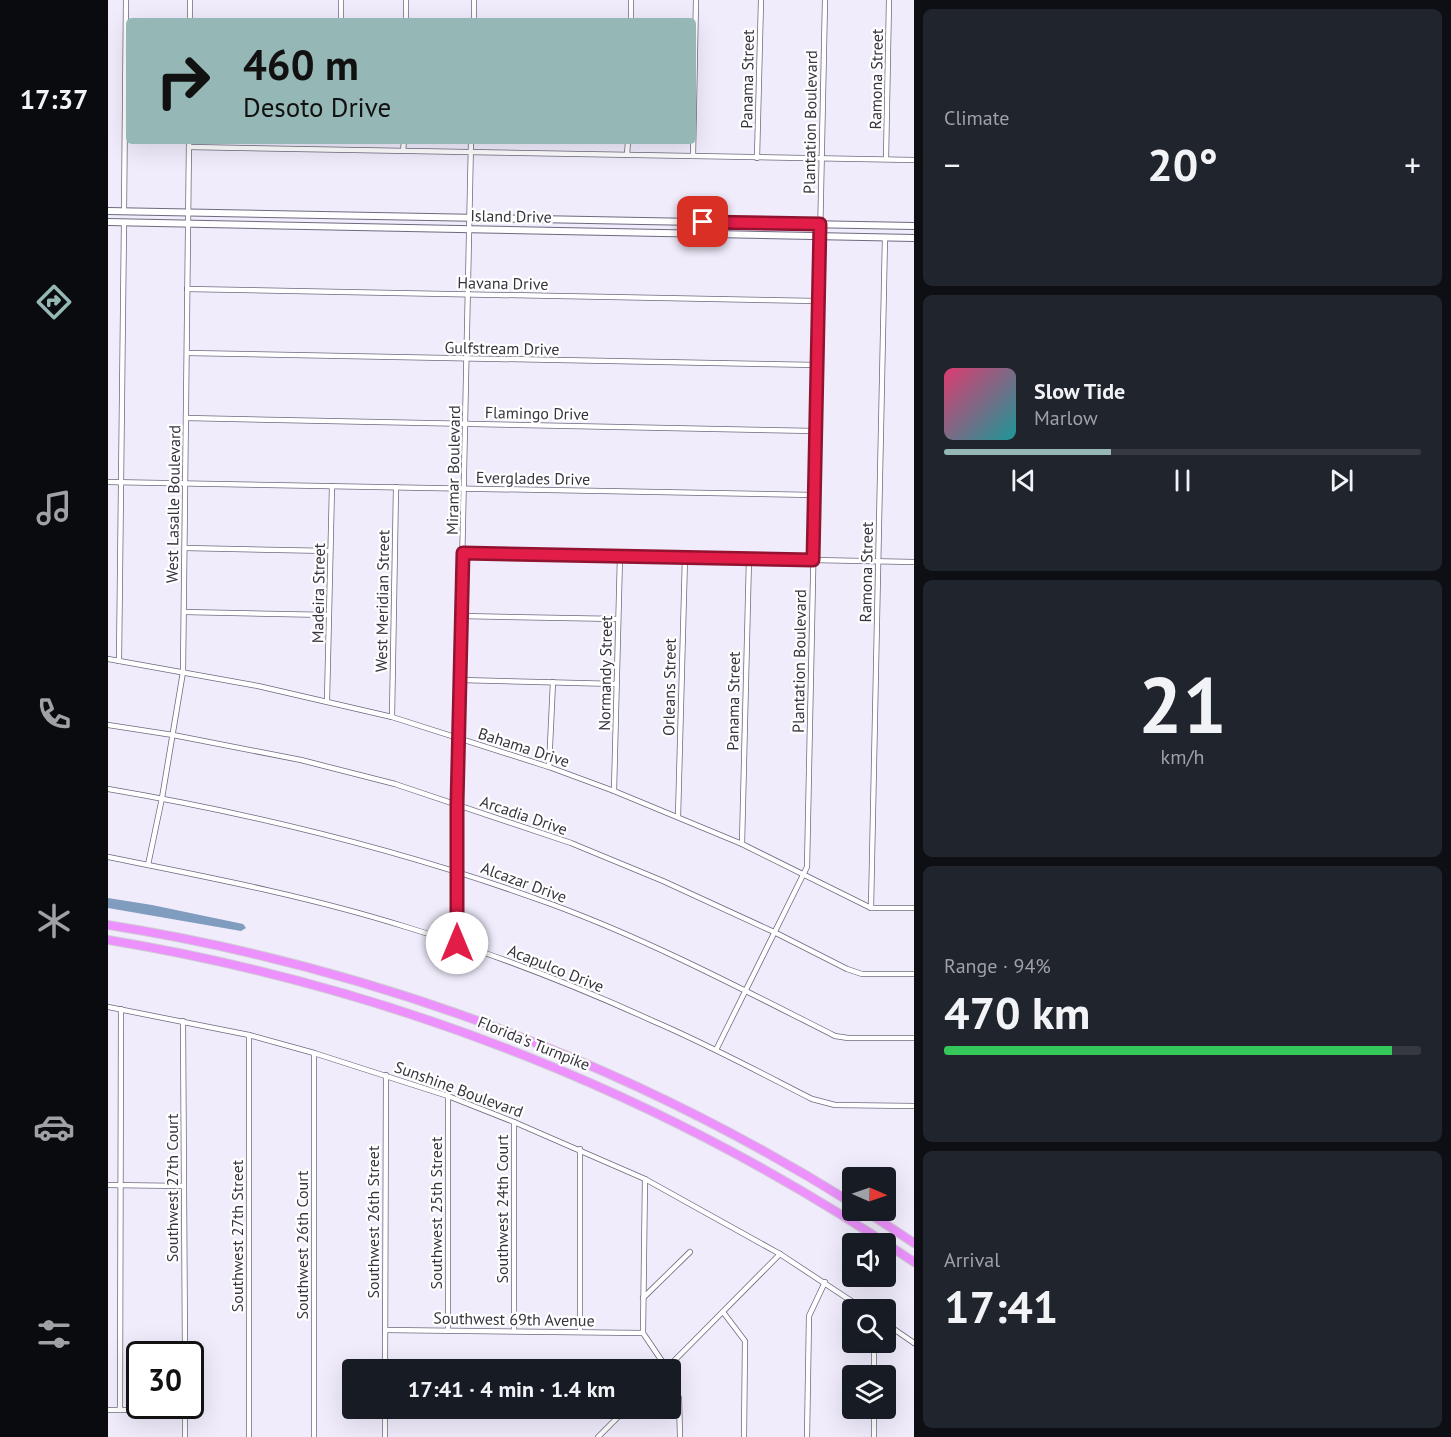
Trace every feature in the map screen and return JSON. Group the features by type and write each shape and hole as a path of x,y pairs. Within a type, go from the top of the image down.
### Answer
{"highway":[{"name":"Florida's Turnpike","path":"108,925 208,944 317,970 398,993 512,1033 608,1073 692,1113 787,1164 842,1197"},
{"name":"Florida's Turnpike","path":"108,940 222,962 314,984 398,1009 515,1050 636,1102 731,1150 821,1201 914,1262"},
{"path":"881,1221 914,1243"}],"street":[{"path":"124,211 126,0"},
{"path":"190,0 190,18"},
{"path":"341,0 341,18"},
{"path":"406,0 406,18"},
{"path":"474,0 474,18"},
{"path":"631,0 631,18"},
{"path":"696,0 696,18"},
{"name":"Panama Street","path":"758,158 760,0"},
{"name":"Plantation Boulevard","path":"716,1050 807,867 825,0"},
{"name":"Ramona Street","path":"886,159 890,0"},
{"path":"189,144 404,151 914,160"},
{"name":"West Lasalle Boulevard","path":"148,865 162,798 183,672 189,144"},
{"path":"339,144 339,149"},
{"path":"404,144 404,151"},
{"name":"Miramar Boulevard","path":"457,943 458,738 471,144"},
{"path":"627,155 628,144"},
{"path":"693,144 693,156"},
{"name":"Island Drive","path":"108,211 914,226"},
{"name":"Island Drive","path":"108,222 914,238"},
{"path":"119,661 124,222"},
{"name":"Ramona Street","path":"871,908 885,237"},
{"name":"Havana Drive","path":"188,289 818,301"},
{"name":"Gulfstream Drive","path":"188,353 817,365"},
{"name":"Flamingo Drive","path":"186,418 816,431"},
{"name":"Everglades Drive","path":"108,482 814,495"},
{"name":"Madeira Street","path":"327,701 332,486"},
{"name":"West Meridian Street","path":"392,717 396,486"},
{"path":"185,548 330,551"},
{"path":"463,553 914,562"},
{"name":"Normandy Street","path":"614,791 620,556"},
{"name":"Orleans Street","path":"678,817 685,557"},
{"name":"Panama Street","path":"742,844 749,558"},
{"path":"184,612 329,615"},
{"path":"461,616 618,619"},
{"name":"Bahama Drive","path":"108,659 327,701 392,717 549,767 614,791 742,844 871,908 914,909"},
{"path":"460,680 616,684"},
{"path":"549,767 553,682"},
{"name":"Arcadia Drive","path":"108,725 301,760 394,784 571,843 663,880 847,969 862,974 914,974"},
{"name":"Alcazar Drive","path":"108,789 283,823 457,871 553,905 645,944 745,990 835,1036 914,1038"},
{"name":"Acapulco Drive","path":"108,856 267,889 402,925 457,943 528,968 654,1021 812,1099 835,1105 914,1106"},
{"name":"Sunshine Boulevard","path":"108,1007 249,1035 386,1075 448,1096 580,1149 645,1179 780,1254 850,1299"},
{"path":"120,1410 121,1009"},
{"name":"Southwest 27th Court","path":"183,1021 184,1341"},
{"name":"Southwest 27th Street","path":"249,1035 249,1437"},
{"name":"Southwest 26th Court","path":"314,1053 314,1437"},
{"name":"Southwest 26th Street","path":"385,1359 386,1075"},
{"name":"Southwest 25th Street","path":"448,1096 448,1330"},
{"name":"Southwest 24th Court","path":"514,1122 514,1331"},
{"path":"580,1149 580,1331"},
{"path":"645,1179 643,1333 660,1359"},
{"path":"108,1185 184,1186"},
{"path":"643,1298 690,1252"},
{"path":"677,1359 780,1254"},
{"path":"807,1437 809,1316 825,1282"},
{"path":"723,1312 745,1341 744,1437"},
{"name":"Southwest 69th Avenue","path":"385,1330 643,1333"},
{"path":"896,1332 914,1343"},
{"path":"108,1410 126,1410"},
{"path":"184,1419 185,1437"},
{"path":"385,1419 385,1437"},
{"path":"598,1437 616,1419"},
{"path":"680,1419 680,1437"},
{"path":"874,1419 874,1437"},
{"path":"604,1431 609,1437"}],"water":[{"path":"108,898 243,924 246,928 241,931 108,908"}],"route":[{"path":"457,943 457,804 463,553 813,560 820,224 703,222"}]}
